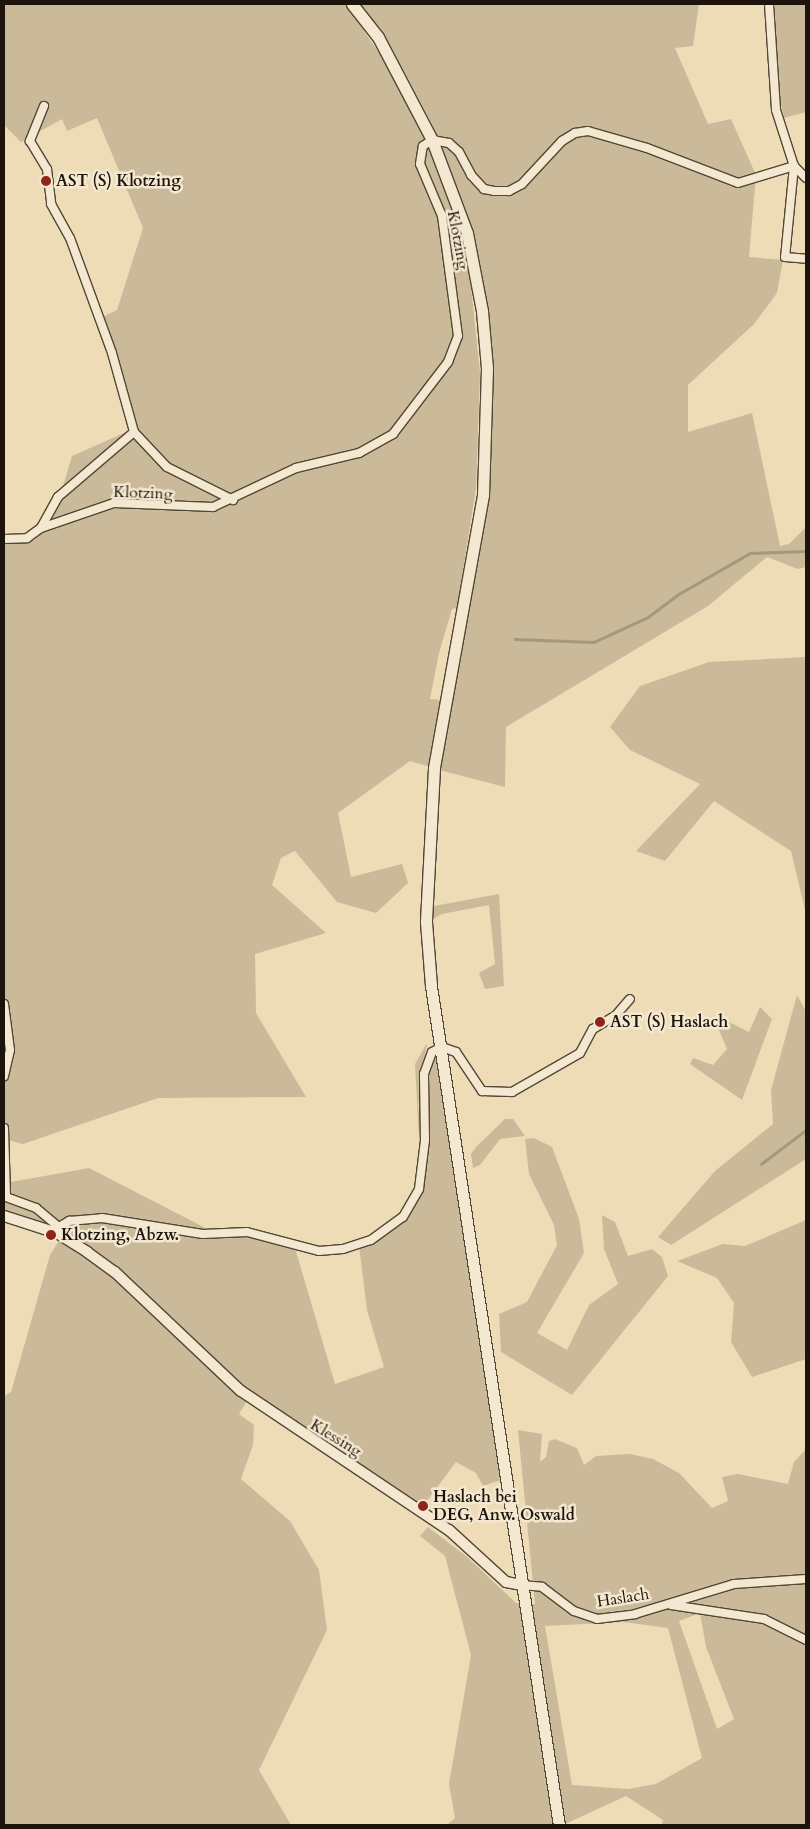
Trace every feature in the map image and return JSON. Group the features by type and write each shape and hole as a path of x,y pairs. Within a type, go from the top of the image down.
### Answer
{"main road":[{"path":"352,4 378,37 432,140 467,233 482,311 487,368 483,495 434,768 428,838 426,922 431,986 442,1047 521,1585 559,1825"}],"street":[{"path":"769,4 773,28 776,110 794,166 784,257 806,259"},
{"path":"44,106 30,141 47,169 51,204 70,238 112,353 134,432 167,467 233,500"},
{"path":"432,140 449,143 458,152 470,175 484,189 494,191 509,191 522,184 562,141 575,132 588,131 647,148 738,183 794,166"},
{"name":"Klotzing","path":"4,539 27,538 41,528 114,503 196,509 233,500 296,468 359,453 393,434 454,352 458,336 455,299 442,216 420,164 423,146 432,140"},
{"path":"794,166 806,178"},
{"path":"41,528 58,497 134,432"},
{"path":"4,1128 6,1198 36,1208 58,1230 69,1222 102,1218 203,1234 247,1232 319,1251 343,1249 371,1240 403,1217 415,1200 424,1160 425,1062 432,1052 442,1047 456,1052 482,1091 512,1092 580,1053 593,1029 616,1015 630,999"},
{"path":"4,1004 10,1050 4,1076"},
{"name":"Klessing","path":"4,1216 58,1230 115,1272 241,1391 292,1429 418,1508"},
{"name":"Haslach","path":"418,1508 506,1582 542,1586 574,1611 597,1619 669,1605 734,1584 806,1579"},
{"path":"669,1605 764,1619 806,1640"}],"shaded area":[{"path":"4,4 345,4 380,54 436,159 460,227 470,276 480,373 476,488 457,608 452,609 439,653 430,699 441,700 430,767 410,761 338,813 351,877 402,864 408,883 376,913 337,902 295,851 281,858 272,885 326,933 255,954 256,1013 306,1097 158,1098 23,1144 4,1139 4,539 26,538 42,528 61,493 72,456 133,429 98,319 117,310 143,228 97,118 67,131 62,119 21,142 4,125"},
{"path":"359,4 699,4 693,46 675,48 708,124 731,119 756,175 749,257 783,260 777,293 754,324 688,385 688,432 752,413 780,546 789,544 806,527 806,567 798,569 767,557 708,606 506,727 505,787 439,770 485,502 492,388 488,318 470,222 431,122 390,45"},
{"path":"775,4 806,4 806,112 784,118 776,81"},
{"path":"806,657 806,914 791,851 714,801 665,861 636,851 700,784 630,750 610,727 640,686 709,662"},
{"path":"499,894 504,986 485,989 479,973 495,964 489,905 442,914 433,919 434,906"},
{"path":"797,995 806,1011 806,1159 671,1245 658,1237 715,1171 773,1124 771,1090"},
{"path":"760,1007 772,1019 742,1100 690,1064 693,1058 713,1065 727,1049 716,1023 723,1019 749,1032"},
{"path":"427,1043 418,1105 422,1143 419,1139 415,1064"},
{"path":"438,1055 501,1480 483,1486 476,1473 456,1462 423,1506 249,1398 239,1414 254,1425 253,1445 241,1479 290,1521 319,1570 327,1630 259,1770 291,1825 4,1825 4,1396 11,1392 50,1255 66,1230 38,1207 9,1196 11,1182 89,1168 219,1235 254,1233 295,1248 335,1384 384,1367 367,1310 359,1246 400,1221 419,1189 425,1152 423,1066"},
{"path":"505,1119 513,1119 525,1136 500,1139 480,1165 473,1168 471,1154"},
{"path":"534,1138 552,1147 579,1219 584,1253 537,1333 567,1350 589,1305 618,1284 604,1249 602,1215 615,1222 628,1256 652,1249 662,1257 668,1276 572,1395 501,1352 499,1314 527,1302 557,1245 554,1225 529,1174 525,1139"},
{"path":"4,1198 33,1209 50,1224 4,1212"},
{"path":"806,1220 806,1359 752,1377 731,1342 734,1303 717,1278 677,1261 723,1244 745,1246"},
{"path":"518,1430 542,1434 540,1462 546,1457 549,1441 555,1439 577,1448 584,1465 596,1456 630,1454 653,1459 679,1473 712,1508 728,1501 722,1477 738,1474 788,1484 794,1462 806,1449 806,1825 662,1825 663,1820 626,1796 563,1825 447,1825 455,1818 449,1784 471,1655 445,1556 420,1536 428,1527 466,1556 516,1603 535,1604","holes":["700,1613 706,1647 734,1719 717,1729 679,1621","623,1622 668,1628 702,1758 656,1784 628,1789 572,1785 545,1626"]}],"waterway":[{"path":"515,639 594,642 648,617 677,595 750,553 806,551"},
{"path":"761,1164 806,1130"}],"place":[{"name":"AST (S) Klotzing","path":"46,181"},
{"name":"AST (S) Haslach","path":"600,1022"},
{"name":"Klotzing, Abzw.","path":"51,1235"},
{"name":"Haslach bei DEG, Anw. Oswald","path":"423,1506"}]}
